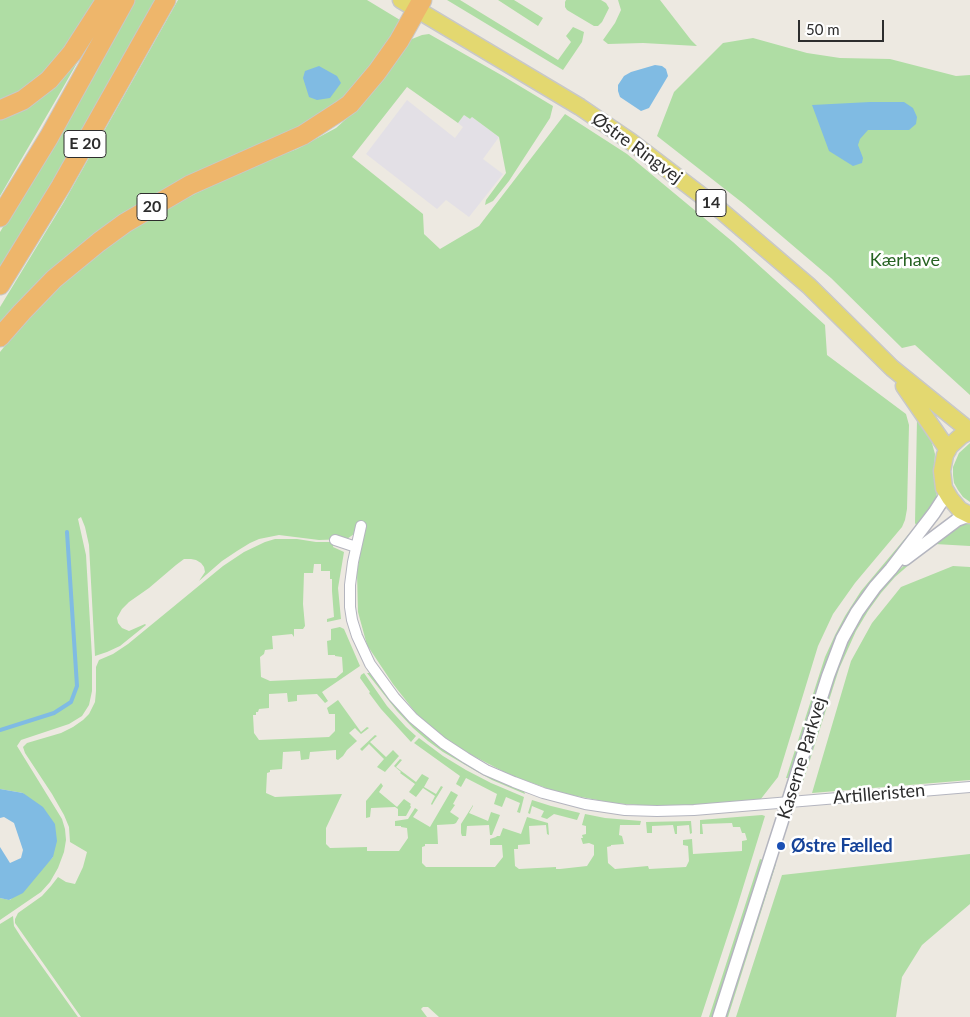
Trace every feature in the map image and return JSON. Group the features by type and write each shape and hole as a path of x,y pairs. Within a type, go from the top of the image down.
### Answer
{"highway":[{"path":"0,110 23,100 54,75 79,43 106,0"},
{"name":"E 20","path":"0,217 49,137 125,0"},
{"name":"E 20","path":"0,285 61,186 166,0"},
{"name":"20","path":"0,337 54,279 125,223 190,185 303,135 350,104 377,72 399,41 420,5"}],"main road":[{"name":"Østre Ringvej","path":"401,0 420,5 580,106 719,209 809,286 892,368 970,431"},
{"name":"Østre Ringvej","path":"892,368 948,450"},
{"path":"970,431 957,439 948,450 942,471 947,493 956,506 970,515"}],"street":[{"name":"Kaserne Parkvej","path":"719,1017 828,676 842,639 857,612 934,513 947,493"},
{"name":"Kaserne Parkvej","path":"891,569 957,520 970,515"},
{"name":"Artilleristen","path":"361,526 353,562 350,607 357,636 370,664 394,697 413,718 443,743 506,779 543,793 585,804 643,811 671,811 970,787"},
{"path":"335,540 356,547"}],"shaded area":[{"path":"407,100 455,138 463,127 458,123 464,115 470,119 472,117 499,137 483,159 503,174 469,217 446,200 437,209 366,154"}],"green space":[{"path":"0,0 98,0 77,34 39,79 0,102"},
{"path":"134,0 157,0 124,62 0,272 0,232 70,115"},
{"path":"178,0 367,0 400,20 369,73 343,100 321,118 179,185 0,329 0,307 64,202"},
{"path":"447,0 460,0 558,60 571,42 566,36 573,27 584,32 582,42 563,70"},
{"path":"498,0 514,0 543,18 538,26"},
{"path":"566,0 601,0 609,8 602,22 598,26 594,26 567,10 565,7"},
{"path":"618,0 660,0 697,46 643,43 608,44 603,40 615,23 621,10"},
{"path":"100,23 57,98 0,196 0,116"},
{"path":"429,34 553,106 550,118 509,181 493,201 485,205 486,200 506,173 499,137 472,117 470,119 464,115 458,123 407,87 352,157 423,214 424,234 440,249 479,226 565,114 627,154 733,242 825,325 827,355 906,414 909,425 907,509 902,527 855,583 833,614 818,646 778,777 760,800 678,806 650,806 613,803 560,793 510,775 460,749 436,733 419,717 393,684 367,645 358,612 357,572 365,526 357,524 354,534 347,539 319,540 279,535 259,539 222,561 199,581 205,572 204,567 196,560 184,559 129,602 117,618 122,628 129,631 146,625 120,646 95,656 89,545 81,517 78,519 86,555 92,657 92,691 89,705 82,716 69,724 21,740 17,746 62,819 66,840 64,852 50,882 41,892 0,920 0,898 10,900 53,857 23,793 0,789 0,352 23,323 63,282 97,253 138,224 178,202 259,163 297,149 336,128 356,110 405,45 412,39"},
{"name":"Kærhave","path":"753,38 807,53 840,58 890,59 956,76 970,75 970,395 915,345 902,348 831,278 744,204 657,136 674,92 723,43"},
{"path":"917,419 930,436 935,454 934,471 937,492 936,499 917,527 915,523"},
{"path":"970,443 970,502 963,497 954,483 953,467 959,453"},
{"path":"964,523 970,524 970,546 935,544 932,542 953,527"},
{"path":"913,529 914,531 863,593 837,635 788,778 786,778 825,657 835,635 861,591"},
{"path":"275,539 334,542 333,547 344,552 338,588 341,619 327,622 327,619 334,617 332,579 330,579 330,571 321,571 321,564 314,564 313,573 304,573 303,604 305,626 303,629 294,629 294,637 292,634 272,636 273,649 265,650 264,654 260,657 261,677 270,681 336,678 343,672 342,657 328,655 327,641 331,640 331,629 340,627 344,629 360,666 322,692 328,701 325,703 317,694 297,695 297,701 288,702 287,693 269,694 269,708 259,709 256,715 253,715 254,733 259,740 329,737 335,731 335,714 329,714 327,708 338,700 361,732 367,727 369,728 361,734 355,728 349,733 357,741 338,760 336,759 336,750 310,752 309,759 301,760 300,751 283,752 282,769 270,770 267,773 266,793 275,797 342,794 326,828 326,844 330,848 367,847 367,851 399,851 408,838 407,828 395,826 395,821 408,819 415,808 418,810 413,817 430,827 451,791 458,795 453,804 455,805 450,812 459,818 454,824 437,825 438,844 425,844 422,847 422,863 426,867 495,867 503,857 502,845 490,845 490,839 500,836 503,828 521,834 527,817 548,823 549,835 547,834 546,825 529,826 530,844 518,845 518,849 514,849 515,866 519,869 556,867 556,869 560,869 587,866 594,855 594,845 589,843 583,844 581,838 583,838 582,835 586,834 586,826 582,825 585,814 641,821 640,825 620,825 619,835 622,836 624,844 607,847 608,863 615,869 648,866 649,869 686,867 689,861 688,846 683,845 683,840 692,839 693,854 742,851 742,841 747,840 745,833 742,833 740,827 733,827 732,823 702,824 703,834 700,834 700,820 765,816 701,1017 439,1017 428,1007 423,1007 421,1009 427,1017 81,1017 15,923 18,913 42,896 58,877 66,882 75,884 83,867 87,852 70,842 69,827 64,815 23,747 27,743 61,733 73,727 89,714 95,702 96,667 99,660 113,654 128,644 223,566 244,552"},
{"path":"909,561 911,563 881,593 856,631 839,669 803,782 800,781 836,670 847,643 866,609 893,576"},
{"path":"953,566 970,567 970,780 812,793 851,661 872,623 901,587"},
{"path":"364,673 387,706 416,736 411,742 369,693 360,678"},
{"path":"367,673 370,673 399,710 430,739 445,750 524,791 525,794 492,780 443,752 428,741 397,711"},
{"path":"375,735 377,736 370,742 386,757 393,750 399,756 385,772 377,767 384,759 369,744 362,751 360,749"},
{"path":"419,738 466,770 524,797 520,813 517,812 520,803 506,797 502,807 494,804 497,794 466,778 461,787 456,784 460,776 414,743"},
{"path":"400,759 402,760 396,767 416,782 422,774 429,778 424,787 436,794 441,786 443,787 432,805 435,796 423,788 416,797 409,792 415,784 394,766"},
{"path":"381,783 383,786 379,792 397,807 404,799 411,804 406,816 398,816 398,809 395,807 371,808 370,817 366,818 366,801"},
{"path":"532,800 580,813 577,820 554,814 547,819 541,817 544,811 532,806 530,814 528,813"},
{"path":"473,805 469,813 488,821 491,812 500,815 492,835 490,835 489,825 467,826 466,836 462,836 461,824"},
{"path":"691,821 692,833 690,834 689,825 677,826 677,834 675,834 673,825 652,826 652,833 647,833 646,822"},
{"path":"970,854 970,904 922,945 902,977 896,1017 736,1017 782,875"},
{"path":"760,859 763,860 712,1017 709,1017"},
{"path":"774,864 776,864 728,1017 724,1017"},
{"path":"13,916 14,926 21,937 78,1017 0,1017 0,924"}],"water":[{"path":"655,65 666,69 668,76 649,108 641,111 620,97 618,85 624,76 631,72"},
{"path":"319,66 337,76 341,83 330,98 317,100 309,97 303,78 305,71"},
{"path":"904,102 913,108 917,117 916,124 909,130 868,130 860,139 858,145 863,158 862,163 853,166 829,151 812,105"},
{"path":"0,789 23,793 43,807 55,824 57,841 53,857 23,893 9,900 0,898 0,847 10,863 21,858 23,850 14,823 4,817 0,818"}],"waterway":[{"path":"0,730 54,713 71,702 77,686 67,532"}],"place":[{"name":"Østre Fælled","path":"781,846"}]}
